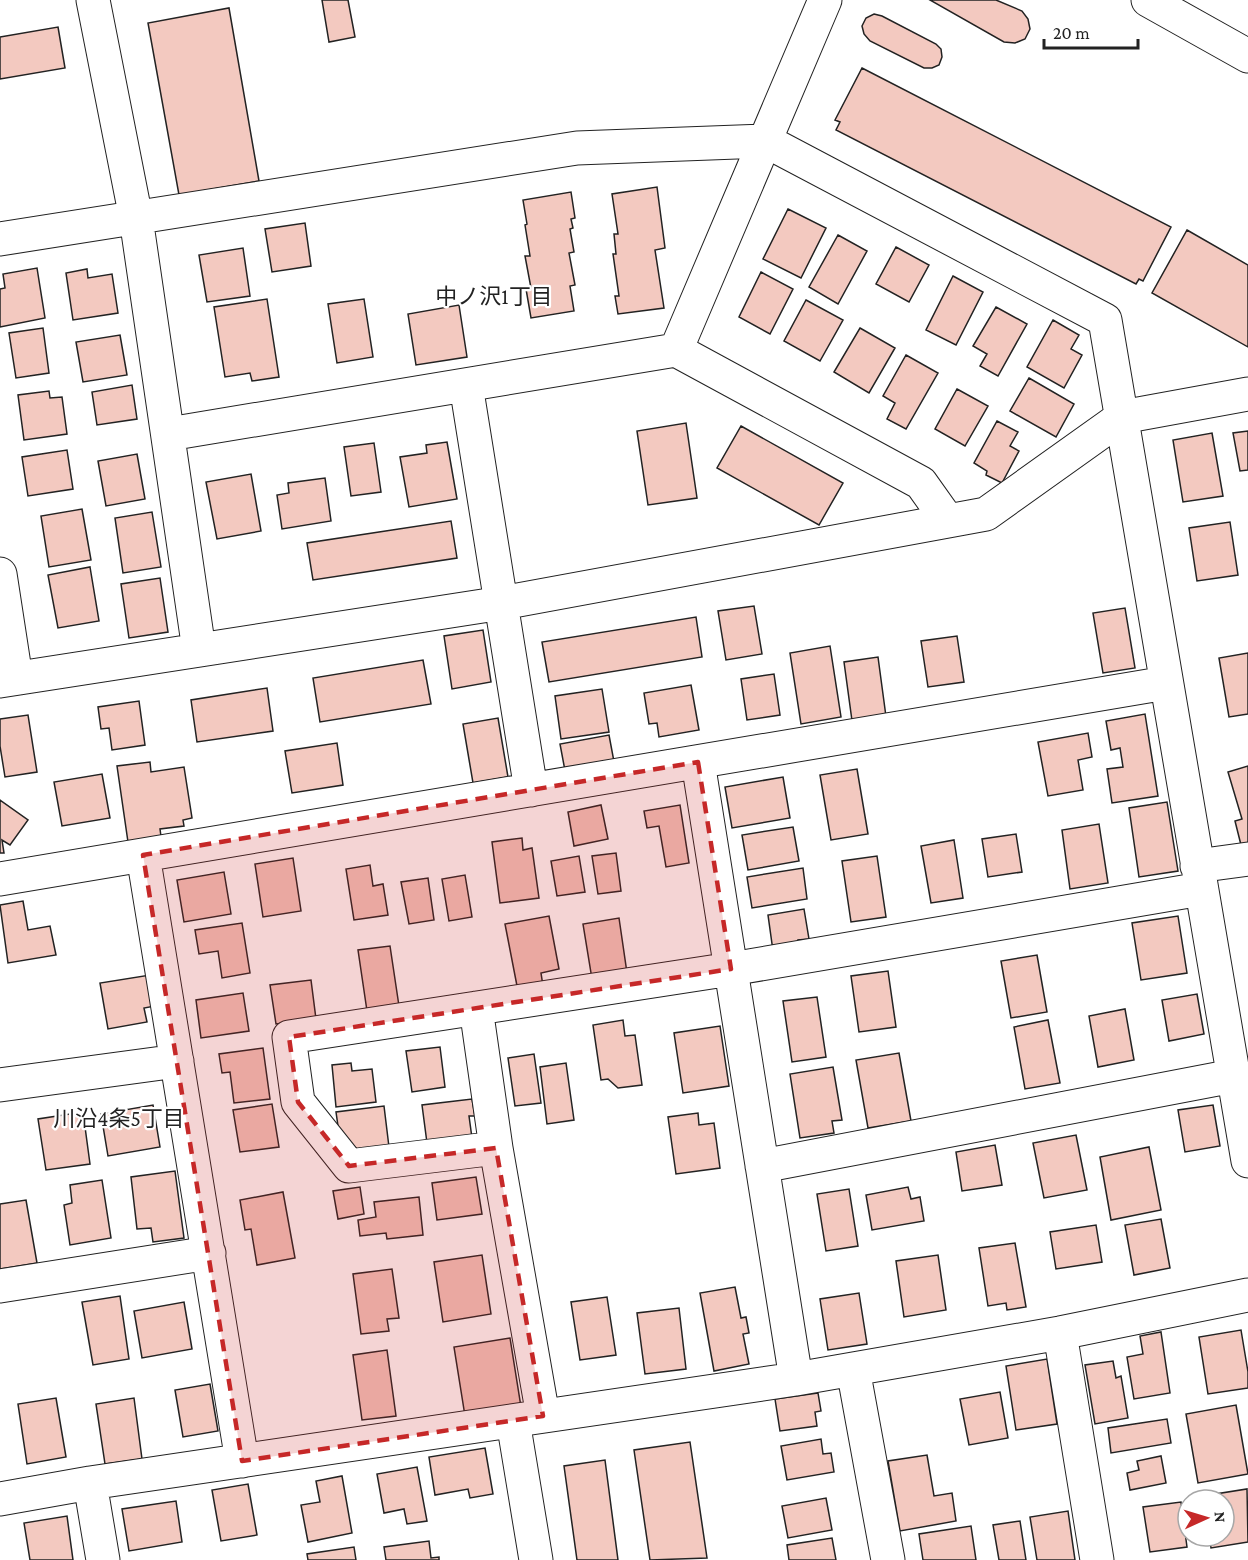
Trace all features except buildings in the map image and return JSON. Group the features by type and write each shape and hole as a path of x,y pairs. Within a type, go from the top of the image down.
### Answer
{"street":[{"path":"93,0 136,218 199,650"},
{"path":"676,350 825,0"},
{"path":"1148,0 1248,56"},
{"path":"0,239 577,148 766,141 1105,320 1248,1161"},
{"path":"168,434 676,350 921,483 948,521"},
{"path":"466,385 531,790"},
{"path":"0,574 8,680 502,603 986,514 1122,417 1248,394"},
{"path":"0,879 1166,683"},
{"path":"698,762 796,1379"},
{"path":"143,855 242,1461"},
{"path":"496,1148 349,1166 298,1102 290,1036 731,969 1199,878 1248,859"},
{"path":"476,1008 496,1148 528,1419 536,1560"},
{"path":"0,1085 177,1061"},
{"path":"762,1166 1233,1076"},
{"path":"0,1286 208,1253"},
{"path":"0,1499 90,1483 796,1379 1060,1333 1248,1295"},
{"path":"1060,1333 1097,1560"},
{"path":"853,1369 888,1560"},
{"path":"90,1483 103,1560"}],"highlighted area":[{"path":"698,762 731,969 289,1037 298,1102 349,1166 496,1148 543,1416 242,1461 143,855"}],"district":[{"name":"中ノ沢1丁目","path":"494,296"},
{"name":"川沿4条5丁目","path":"119,1118"}]}
